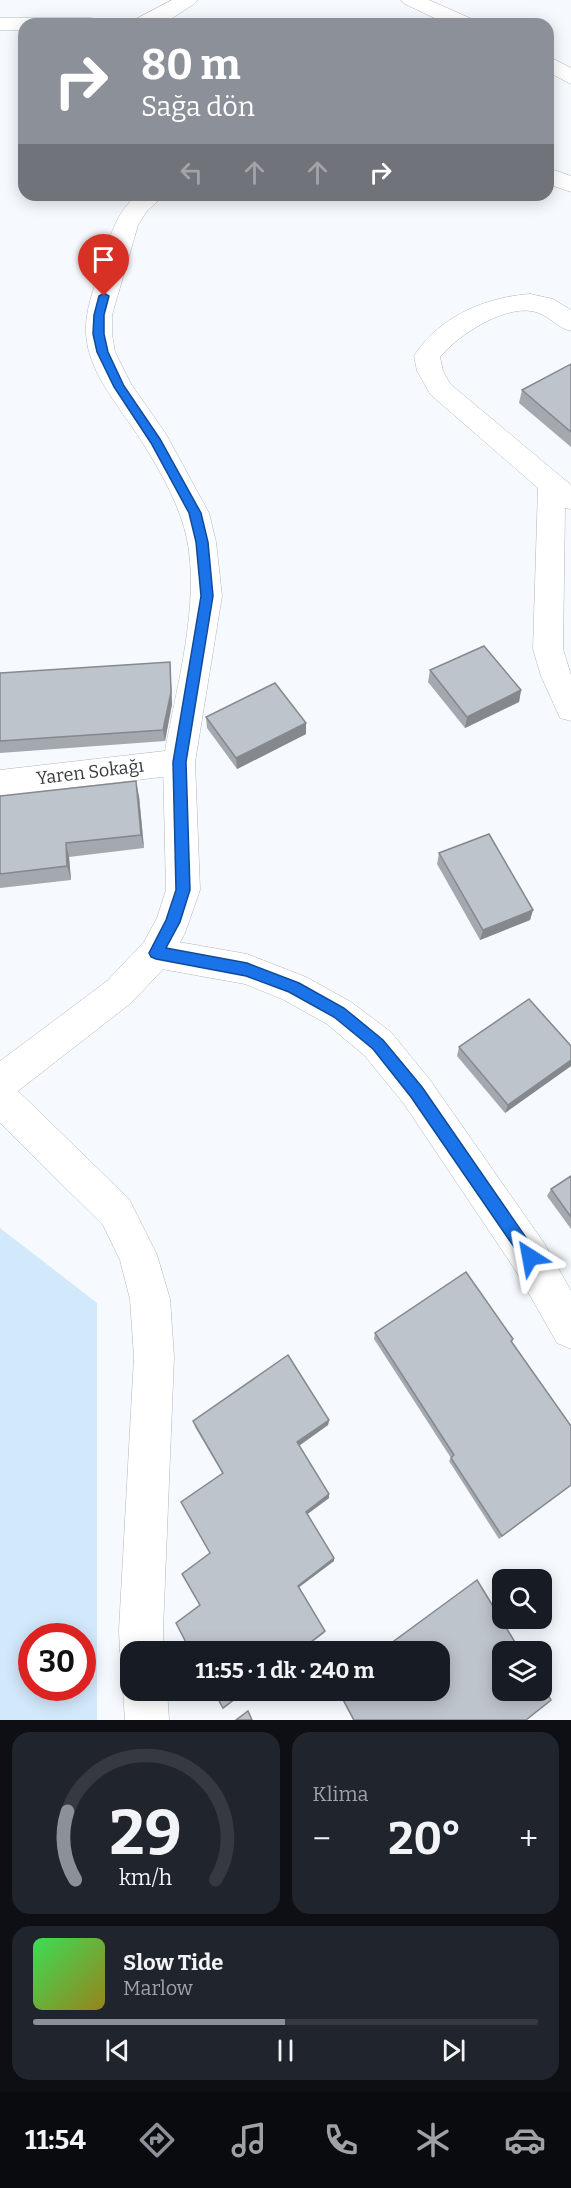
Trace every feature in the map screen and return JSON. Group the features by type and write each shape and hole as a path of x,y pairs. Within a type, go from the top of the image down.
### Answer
{"street":[{"path":"158,18 188,0"},
{"path":"412,0 451,18"},
{"path":"0,24 18,24"},
{"path":"554,67 571,77"},
{"path":"554,179 571,186"},
{"path":"0,1083 119,992 156,953 173,922 183,890 179,762 207,596 202,542 195,513 156,441 119,387 102,352 99,334 99,315 126,225 145,201"},
{"path":"571,323 543,305 521,302 500,307 463,324 435,343 427,356 430,370 441,389 561,492 548,649 556,676 571,709"},
{"name":"Yaren Sokağı","path":"0,783 179,762"},
{"path":"156,953 247,969 294,988 339,1013 378,1044 417,1092 530,1257 571,1329"},
{"path":"0,1098 116,1212 138,1255 150,1299 154,1357 142,1641"},
{"path":"146,1701 147,1720"}],"shaded area":[{"path":"0,1228 97,1303 97,1720 0,1720"}],"building":[{"path":"571,364 571,432 522,390"},
{"path":"484,646 521,690 467,717 430,670"},
{"path":"170,662 171,692 163,730 0,741 0,673"},
{"path":"275,683 306,723 236,758 206,717"},
{"path":"136,781 141,835 66,843 67,866 0,874 0,796"},
{"path":"489,834 533,910 483,930 439,853"},
{"path":"529,999 571,1046 571,1060 508,1105 459,1047"},
{"path":"571,1176 571,1217 551,1189"},
{"path":"466,1272 571,1426 571,1485 502,1536 451,1458 454,1455 375,1333"},
{"path":"288,1355 329,1420 297,1442 329,1494 306,1512 334,1558 298,1586 325,1631 312,1641 185,1641 176,1623 200,1605 182,1574 210,1553 181,1502 223,1473 193,1421"},
{"path":"477,1580 492,1605 492,1629 507,1629 514,1641 492,1641 492,1701 550,1701 526,1720 354,1720 344,1701 450,1701 450,1641 394,1641"},
{"path":"219,1701 232,1701 223,1708"},
{"path":"248,1711 252,1720 236,1720"}],"route":[{"path":"104,296 99,315 102,352 119,387 156,441 195,513 202,542 207,596 179,762 183,890 173,922 156,953 247,969 294,988 339,1013 378,1044 417,1092 530,1257"}]}
